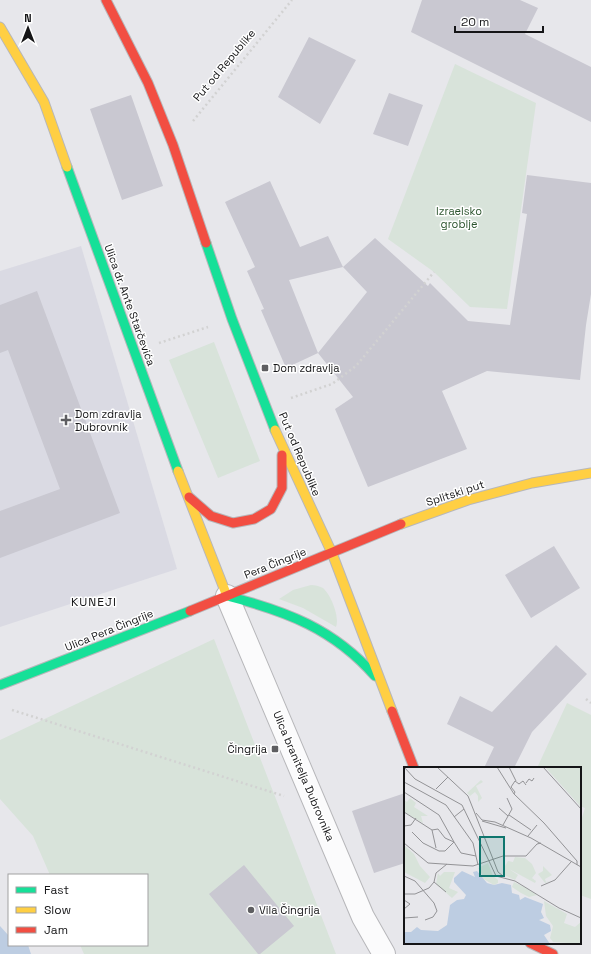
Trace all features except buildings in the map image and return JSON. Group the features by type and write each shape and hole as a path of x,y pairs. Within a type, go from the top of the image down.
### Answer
{"main road":[{"name":"Put od Republike","path":"106,0 148,83 173,145 232,319 282,448 332,553 414,767"},
{"name":"Ulica dr. Ante Starčevića","path":"0,27 44,102 186,494 227,596"},
{"path":"186,494 211,516 233,523 254,519 271,508 282,488 282,448"},
{"name":"Splitski put","path":"332,553 399,525 468,500 532,483 591,473"},
{"name":"Pera Čingrije","path":"227,596 332,553"},
{"path":"227,596 256,603 284,613 321,631 351,651 380,681"},
{"name":"Ulica Pera Čingrije","path":"0,685 227,596"},
{"path":"532,944 553,954"}],"street":[{"name":"Ulica branitelja Dubrovnika","path":"227,596 363,917 384,954"}],"path":[{"name":"Put od Republike","path":"173,145 292,0"},
{"path":"266,406 332,384 356,366 434,272"},
{"path":"134,351 232,319"},
{"path":"586,699 591,702"},
{"path":"8,708 286,797"}],"shaded area":[{"name":"Dom zdravlja Dubrovnik","path":"81,246 177,569 0,627 0,271"}],"green space":[{"name":"Izraelsko groblje","path":"455,64 536,103 507,309 470,307 434,272 388,239"},
{"path":"214,342 260,461 218,478 169,360"},
{"path":"311,585 323,588 329,596 336,612 336,627 303,608 279,599 293,590"},
{"path":"214,639 336,954 84,954 80,946 148,946 148,874 50,874 33,836 0,799 0,740"},
{"path":"567,703 591,715 591,899 581,895 581,821 585,808 581,806 581,767 537,767"}],"water":[{"path":"0,926 8,935 8,946 28,946 31,954 0,954"}],"traffic: fast":[{"path":"67,167 178,471"},
{"path":"206,243 232,319 275,430"},
{"path":"227,596 269,608 308,624 343,646 375,676"},
{"path":"0,685 190,611"}],"traffic: slow":[{"path":"0,27 44,102 67,167"},
{"path":"275,430 332,553 392,711"},
{"path":"178,471 227,596"},
{"path":"401,524 468,500 532,483 591,473"}],"traffic: jam":[{"path":"106,0 148,83 173,145 206,243"},
{"path":"189,497 211,516 233,523 254,519 271,509 282,488 282,455"},
{"path":"190,611 401,524"},
{"path":"392,711 414,767"},
{"path":"532,944 553,954"}],"place":[{"name":"Dom zdravlja","path":"265,368"},
{"name":"Dom zdravlja Dubrovnik","path":"66,420"},
{"name":"Čingrija","path":"275,749"},
{"name":"Vila Čingrija","path":"251,910"}],"district":[{"name":"KUNEJI","path":"94,602"}]}
